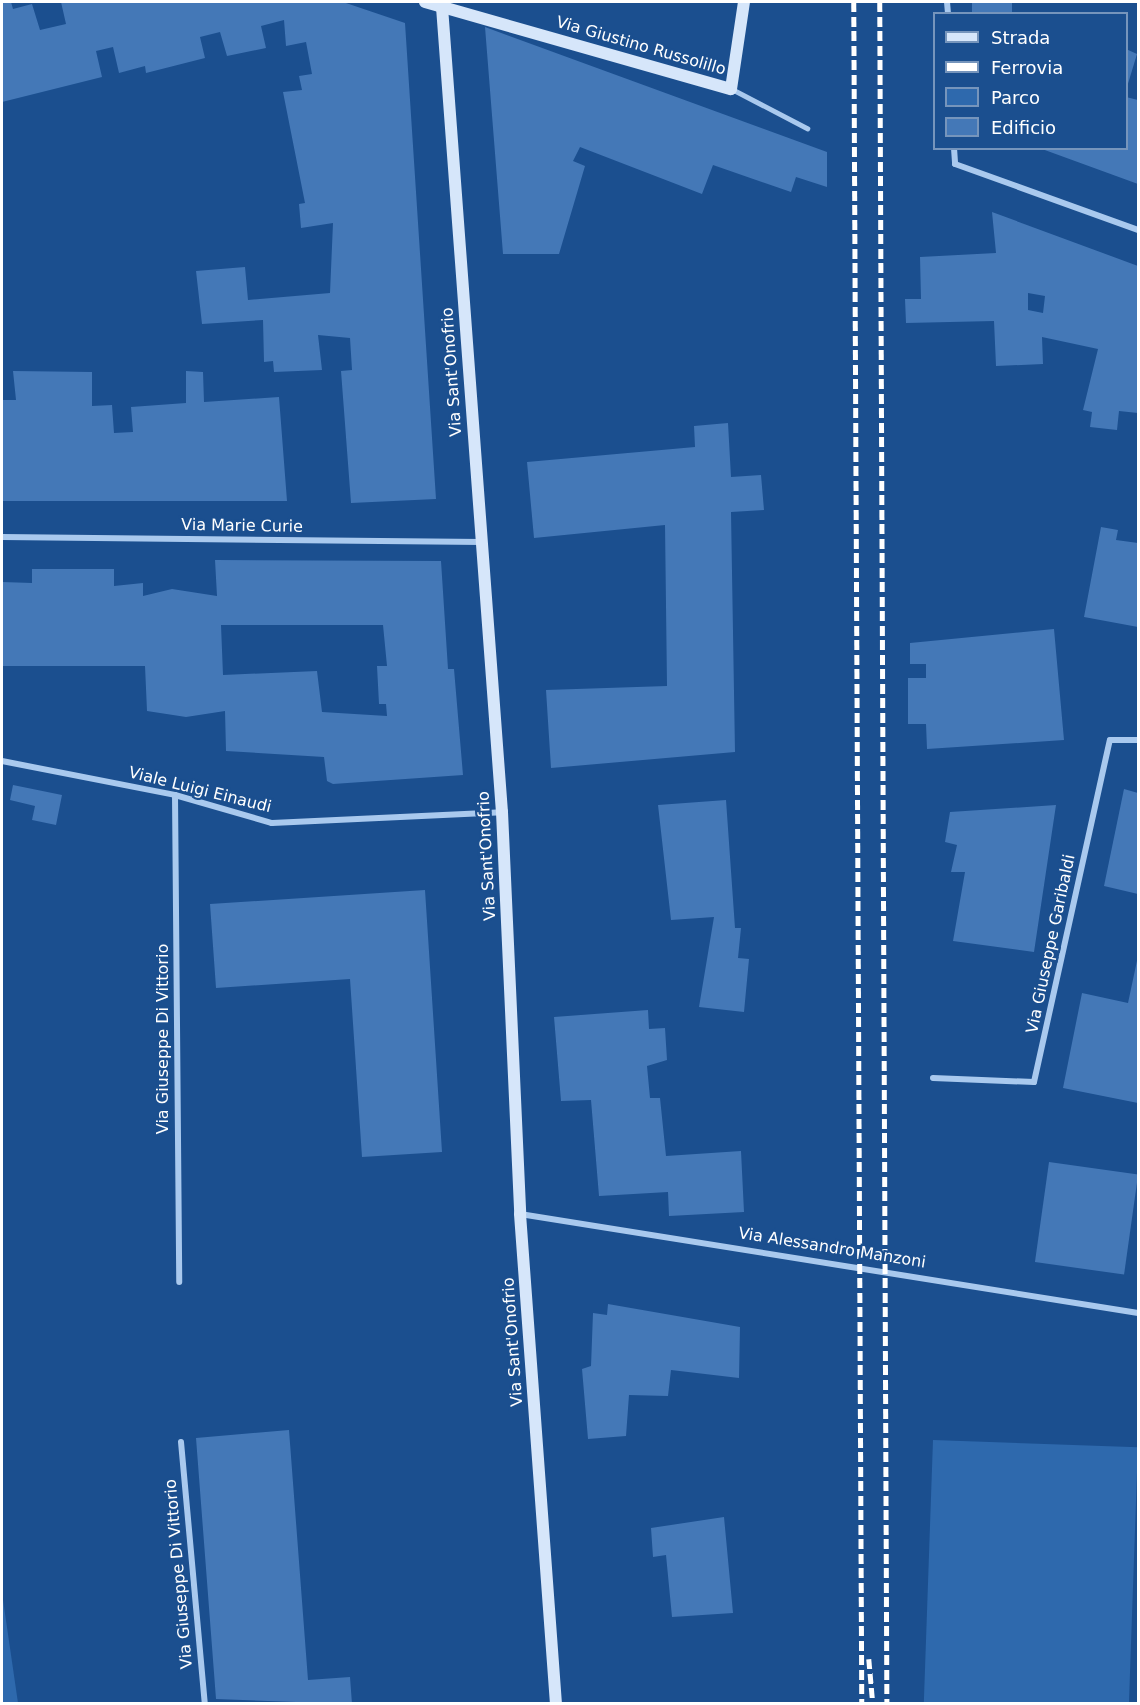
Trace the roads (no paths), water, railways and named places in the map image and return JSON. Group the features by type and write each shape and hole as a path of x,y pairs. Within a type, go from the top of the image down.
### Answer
{"street":[{"name":"Via Giustino Russolillo","path":"425,2 731,88"},
{"path":"731,88 744,2"},
{"name":"Via Sant'Onofrio","path":"442,7 502,812 520,1214 556,1704"},
{"path":"954,150 955,164 1138,230"},
{"name":"Via Marie Curie","path":"2,537 482,542"},
{"name":"Via Giuseppe Garibaldi","path":"933,1078 1034,1083 1110,740 1138,740"},
{"name":"Viale Luigi Einaudi","path":"2,761 175,795 272,823 502,812"},
{"name":"Via Giuseppe Di Vittorio","path":"175,795 179,1282"},
{"name":"Via Alessandro Manzoni","path":"520,1214 1138,1313"},
{"name":"Via Giuseppe Di Vittorio","path":"181,1442 204,1704"}],"lane":[{"name":"Via Giustino Russolillo","path":"731,88 807,128"}],"railway":[{"path":"854,2 862,1704"},
{"path":"880,2 887,1704"},
{"path":"869,1659 873,1704"}]}
